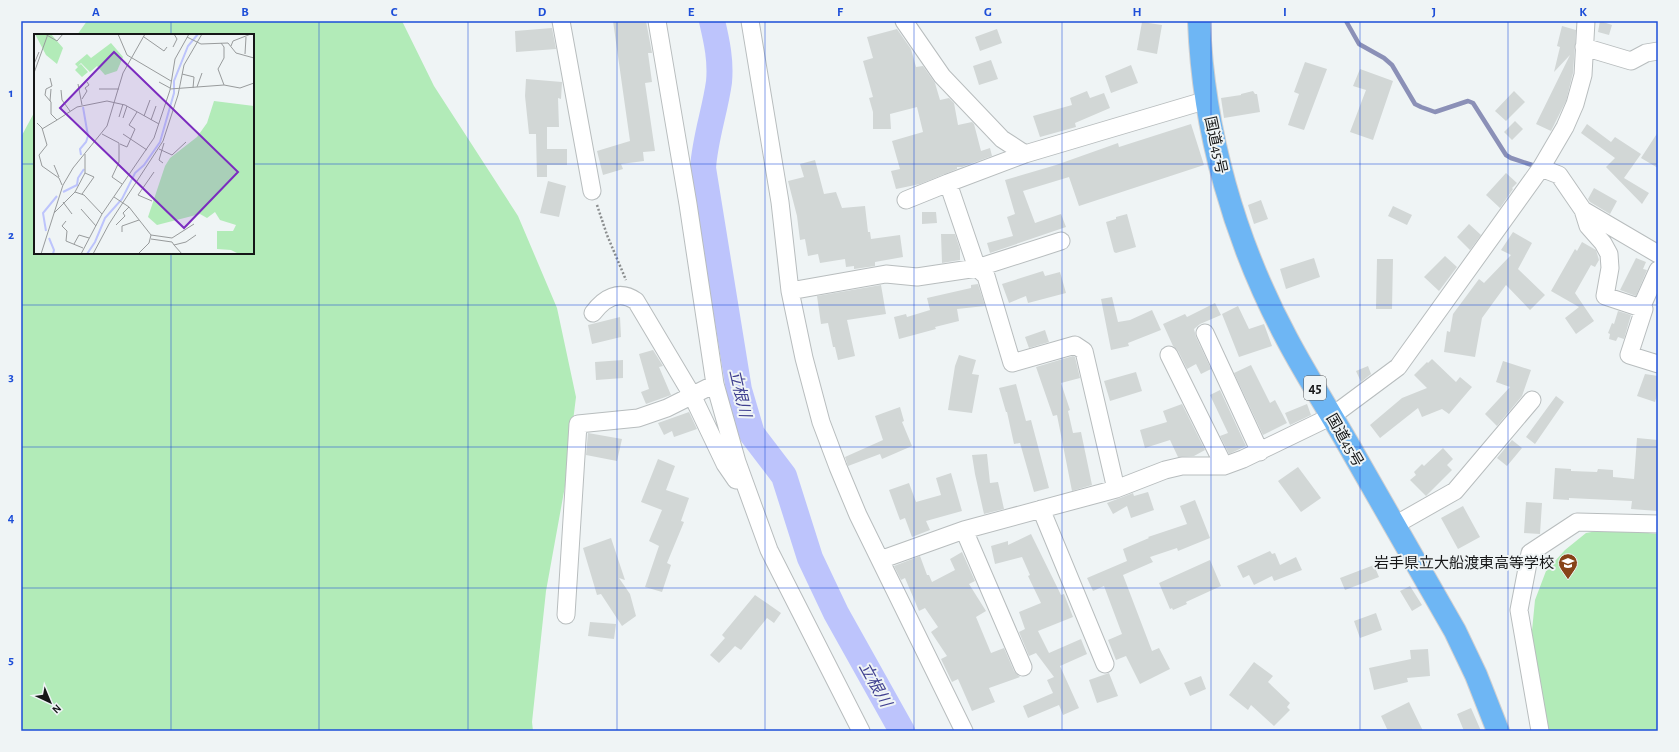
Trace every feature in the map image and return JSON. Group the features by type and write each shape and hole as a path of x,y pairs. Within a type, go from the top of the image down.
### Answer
{"highway":[{"name":"国道45号","path":"1199,21 1207,100 1226,190 1240,236 1286,339 1332,416 1455,631 1476,675 1498,731"}],"street":[{"path":"561,21 592,191"},
{"path":"657,21 688,204 715,384 737,462 769,550 861,731"},
{"path":"750,21 780,202 790,291 804,358 821,422 838,467 880,560 964,731"},
{"path":"904,21 942,76 1002,139 1025,154"},
{"path":"880,560 964,530 1116,489 1165,470 1182,466 1224,466 1260,452 1332,416 1398,367 1541,168 1565,127 1575,104 1582,75 1586,21"},
{"path":"1584,47 1630,61 1646,53 1658,51"},
{"path":"906,200 1025,154 1207,100"},
{"path":"1541,168 1559,175 1584,210 1588,226 1603,243 1609,254 1610,268 1605,296 1644,309 1629,355 1658,364"},
{"path":"948,183 977,268 986,276 1012,363 1075,345 1084,351 1116,489"},
{"path":"1584,210 1658,254"},
{"path":"790,291 886,274 917,277 977,268 1061,241"},
{"path":"1641,308 1658,270"},
{"path":"593,313 600,304 618,295 624,295 636,301 692,395 726,464 751,502"},
{"path":"1205,333 1260,452"},
{"path":"1169,355 1224,466"},
{"path":"566,615 578,424 638,418 667,408 715,384"},
{"path":"1395,525 1455,491 1532,400"},
{"path":"1042,509 1105,664"},
{"path":"1540,731 1520,610 1530,553 1577,522 1658,524"},
{"path":"964,530 1023,667"}],"path":[{"path":"592,191 607,235 636,301"}],"green space":[{"path":"87,21 402,21 434,86 518,216 557,308 576,397 565,486 546,591 532,722 533,731 21,731 21,137 34,113 34,254 254,254 254,34 78,34"},
{"path":"1608,529 1658,534 1658,731 1549,731 1531,641 1535,600 1546,571 1565,550 1586,533"}],"building":[{"path":"613,21 646,21 652,53 648,53 652,82 645,83 655,151 643,152 644,161 621,164 623,169 603,175 597,151 630,141"},
{"path":"1600,21 1612,25 1609,35 1598,32"},
{"path":"1142,22 1162,25 1157,54 1137,50"},
{"path":"1562,26 1576,30 1573,73 1566,101 1551,131 1536,124 1570,55 1554,72 1560,47 1557,46"},
{"path":"552,28 556,49 516,52 515,31"},
{"path":"897,29 911,49 916,67 923,66 935,83 940,100 949,98 954,103 958,125 972,122 974,124 981,151 990,148 992,156 962,167 957,167 957,169 920,184 896,189 891,171 900,169 892,141 923,132 917,107 890,114 891,129 873,129 873,112 869,98 873,97 863,61 873,58 867,37"},
{"path":"997,29 1002,43 980,51 975,37"},
{"path":"991,60 998,79 979,85 973,66"},
{"path":"1305,62 1327,69 1304,130 1288,125 1299,94 1294,92"},
{"path":"1131,65 1138,83 1111,93 1105,76"},
{"path":"1360,69 1393,81 1373,140 1350,132 1366,90 1353,86"},
{"path":"526,79 562,82 561,99 558,98 559,127 547,127 547,149 567,149 567,165 547,165 547,177 537,177 536,134 529,134 525,96"},
{"path":"1087,91 1090,98 1104,93 1110,108 1075,123 1076,127 1040,137 1033,116 1072,105 1070,98"},
{"path":"1253,91 1257,94 1260,112 1224,118 1221,98 1241,95"},
{"path":"1514,91 1525,102 1506,121 1495,111"},
{"path":"1515,121 1523,129 1512,140 1504,132"},
{"path":"1191,124 1204,165 1079,206 1069,177 1023,191 1035,223 1061,214 1066,227 990,253 987,243 1013,236 1007,217 1015,214 1005,180 1056,165 1118,143 1119,147"},
{"path":"1587,124 1611,142 1615,137 1641,154 1624,178 1649,193 1642,204 1606,167 1615,158 1581,133"},
{"path":"1658,132 1658,168 1641,158"},
{"path":"815,160 824,194 836,192 842,208 865,206 868,232 870,232 871,239 900,235 903,257 875,262 875,266 854,269 854,266 846,267 845,259 820,263 818,254 808,256 805,239 800,240 797,216 788,181 804,177 800,164"},
{"path":"1506,173 1517,183 1512,188 1513,189 1500,208 1486,195"},
{"path":"548,181 566,186 559,217 540,213"},
{"path":"1594,188 1617,201 1610,214 1590,202 1588,199"},
{"path":"1261,200 1268,219 1254,224 1248,205"},
{"path":"1393,206 1412,215 1407,225 1388,216"},
{"path":"922,212 936,212 937,223 922,224"},
{"path":"1127,214 1136,247 1116,253 1114,252 1106,222"},
{"path":"1469,224 1481,235 1470,250 1457,237"},
{"path":"1513,232 1532,243 1518,269 1545,295 1530,310 1506,285 1482,318 1475,357 1444,352 1447,331 1450,332 1453,314 1479,279 1484,283 1511,255 1501,250"},
{"path":"941,234 955,234 960,249 960,260 942,263"},
{"path":"1582,242 1596,250 1599,260 1595,267 1591,265 1575,293 1594,321 1576,334 1565,318 1579,307 1551,291 1575,249 1577,251"},
{"path":"1445,256 1457,267 1439,291 1424,277"},
{"path":"1314,258 1320,277 1286,289 1280,269"},
{"path":"1636,258 1646,262 1643,269 1647,270 1636,296 1620,290"},
{"path":"1377,259 1393,259 1392,309 1376,309"},
{"path":"1043,271 1045,276 1060,272 1066,293 1028,303 1026,296 1009,303 1002,284"},
{"path":"978,284 985,306 957,309 959,321 899,339 894,317 906,314 907,317 930,310 927,298 971,288 971,285"},
{"path":"881,285 886,314 847,320 855,356 838,360 835,347 833,347 828,323 821,324 817,296"},
{"path":"1112,297 1118,322 1130,320 1152,310 1161,330 1128,343 1129,346 1111,350 1101,299"},
{"path":"1215,303 1221,315 1200,324 1194,329 1196,337 1211,369 1201,374 1196,364 1187,369 1178,351 1173,346 1163,324 1185,314 1187,317"},
{"path":"1238,306 1249,329 1264,324 1272,346 1239,357 1222,314"},
{"path":"1618,311 1631,315 1624,339 1618,337 1616,341 1609,339 1610,334 1608,333 1612,323 1614,324"},
{"path":"620,317 621,337 592,344 588,325"},
{"path":"1045,330 1049,342 1029,348 1025,337"},
{"path":"653,350 663,366 659,367 671,395 646,404 641,392 649,389 639,354"},
{"path":"959,355 976,360 972,374 979,375 972,413 948,410 955,366"},
{"path":"1073,356 1075,357 1080,378 1061,383 1070,410 1068,411 1073,433 1081,432 1092,485 1072,491 1057,415 1053,416 1036,367"},
{"path":"1432,359 1456,382 1460,377 1472,387 1449,414 1442,409 1422,417 1418,408 1380,438 1370,425 1402,398 1427,388 1414,375"},
{"path":"623,360 623,378 596,380 595,362"},
{"path":"1503,361 1531,370 1522,396 1497,426 1485,414 1510,387 1496,382"},
{"path":"1251,365 1270,403 1275,400 1287,423 1263,435 1234,373"},
{"path":"1368,366 1371,374 1361,382 1356,371"},
{"path":"1136,372 1142,391 1110,401 1104,381"},
{"path":"1645,374 1658,376 1658,392 1655,402 1637,396"},
{"path":"1016,384 1026,421 1031,420 1049,488 1034,492 1020,443 1014,444 1007,412 999,388"},
{"path":"1220,390 1246,446 1229,454 1220,436 1228,433 1210,395"},
{"path":"1556,396 1564,402 1535,444 1526,437"},
{"path":"1182,404 1205,450 1194,456 1178,457 1170,440 1145,448 1140,430 1167,422 1163,411"},
{"path":"1307,404 1311,415 1290,425 1285,413"},
{"path":"900,407 904,421 902,422 912,446 882,459 880,454 848,466 845,457 883,440 875,416"},
{"path":"689,412 697,429 674,437 672,431 664,435 658,423"},
{"path":"588,433 622,439 617,461 586,455"},
{"path":"1637,438 1658,440 1658,511 1631,509 1632,501 1569,498 1569,500 1553,499 1555,468 1571,469 1571,471 1597,472 1598,469 1613,470 1613,477 1634,479"},
{"path":"1512,440 1522,448 1507,466 1497,458"},
{"path":"1443,448 1453,459 1447,465 1452,470 1426,496 1410,480 1416,475 1414,472 1422,464 1424,466"},
{"path":"987,454 990,483 998,482 1004,509 984,514 972,455"},
{"path":"658,459 675,466 666,490 689,498 681,521 684,522 667,563 671,565 662,592 645,587 659,546 649,541 662,510 641,502"},
{"path":"1298,467 1321,498 1301,512 1278,481"},
{"path":"951,473 962,511 926,521 930,530 912,537 905,518 900,520 889,490 909,483 916,502 941,495 936,478"},
{"path":"1148,492 1154,510 1131,518 1127,506 1113,514 1107,503 1133,493 1134,496"},
{"path":"1195,500 1210,538 1178,551 1177,548 1150,557 1153,562 1123,575 1152,651 1159,648 1170,669 1140,684 1126,656 1116,660 1108,640 1122,634 1104,586 1093,591 1087,578 1127,561 1123,549 1149,538 1148,537 1187,524 1180,506"},
{"path":"1526,502 1542,503 1540,534 1524,533"},
{"path":"1463,506 1480,537 1458,549 1441,518"},
{"path":"1031,534 1061,595 1064,594 1073,617 1038,631 1049,653 1081,639 1087,654 1060,666 1079,708 1063,715 1059,705 1028,718 1023,706 1053,693 1047,680 1054,677 1036,653 1029,656 1019,632 1025,629 1019,612 1041,603 1028,576 1030,575 1022,557 995,564 991,546 1008,541 1008,545"},
{"path":"611,538 625,580 619,578 630,594 636,616 622,626 601,594 597,595 583,548"},
{"path":"1270,551 1272,554 1275,553 1280,565 1296,557 1302,570 1274,581 1272,576 1254,585 1249,575 1243,578 1237,566"},
{"path":"962,552 975,581 969,584 986,611 976,617 991,653 1004,648 1014,671 1020,677 989,688 995,702 972,711 958,679 952,682 941,659 947,656 931,632 938,627 925,608 919,611 905,578 901,580 894,566 920,556 927,575 929,575 932,582 955,570 950,559"},
{"path":"1210,560 1221,586 1186,602 1187,604 1173,610 1172,608 1170,609 1159,583"},
{"path":"1374,565 1379,577 1345,590 1340,578"},
{"path":"1410,586 1422,605 1412,611 1400,591"},
{"path":"755,595 781,613 774,623 767,618 741,650 735,646 719,663 710,655 725,638 722,635"},
{"path":"1376,613 1382,630 1360,638 1354,621"},
{"path":"590,622 616,624 614,639 588,636"},
{"path":"1428,649 1430,676 1407,678 1408,682 1374,690 1369,668 1411,659 1410,650"},
{"path":"1254,662 1273,676 1268,682 1290,703 1287,707 1290,710 1274,726 1251,705 1248,710 1229,695"},
{"path":"1109,673 1118,696 1097,703 1089,680"},
{"path":"1201,676 1206,689 1190,696 1184,683"},
{"path":"1409,702 1423,731 1388,731 1381,716"},
{"path":"1471,708 1481,731 1464,731 1457,714"}],"waterway":[{"name":"立根川","path":"712,21 718,52 719,82 703,168 739,390 752,434 784,476 810,558 836,613 902,731"},
{"path":"1346,21 1359,44 1384,58 1392,65 1415,104 1435,112 1468,101 1473,103 1506,155 1532,165"}],"place":[{"name":"岩手県立大船渡東高等学校","path":"1568,580"}]}
